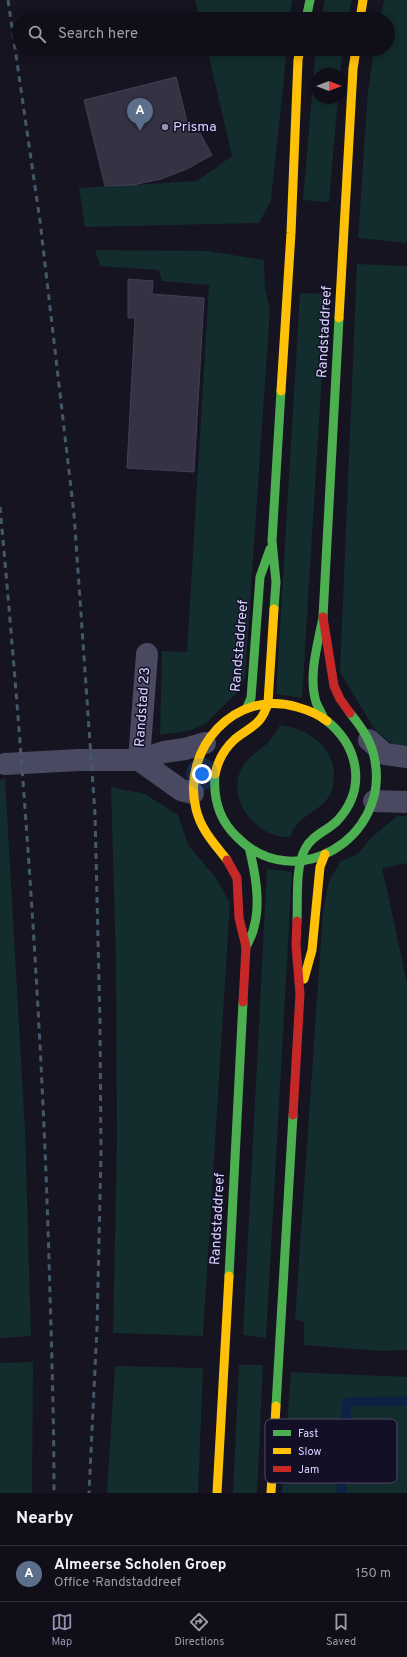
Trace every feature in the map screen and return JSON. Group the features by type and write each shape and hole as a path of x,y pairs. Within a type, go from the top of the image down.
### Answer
{"main road":[{"path":"307,12 310,0"},
{"path":"361,12 363,0"},
{"name":"Randstaddreef","path":"268,703 276,582 272,541 291,233 299,56"},
{"name":"Randstaddreef","path":"324,719 316,701 314,683 316,654 323,617 353,69 355,56"},
{"name":"Randstaddreef","path":"247,708 251,698 260,577 272,541"},
{"name":"Randstaddreef","path":"323,617 334,687 342,703 369,740 366,765"},
{"path":"204,797 214,787 215,773 220,759 227,747 237,737 258,723 263,716 268,703"},
{"path":"268,703 280,703 303,708 324,719 335,727 344,737 351,749 366,765 376,782 374,801 357,831 348,840 325,854 300,861 286,862 260,854 249,847 227,827 220,815 204,797 196,768 205,743 223,722 247,708 268,703"},
{"path":"275,1419 300,994 296,945 300,861 304,850 311,840 341,816 349,804 354,790 356,776 366,765"},
{"name":"Randstaddreef","path":"204,797 195,808 208,838 229,862 237,879 239,919 246,947 218,1493"},
{"name":"Randstaddreef","path":"246,947 255,925 255,878 254,865 249,847"},
{"path":"300,994 312,950 320,867 325,854"},
{"path":"271,1493 272,1483"}],"street":[{"name":"Randstad 23","path":"139,760 147,654"},
{"path":"369,740 386,754 407,757"},
{"path":"2,764 79,760 139,760 164,752 185,749 205,743"},
{"path":"139,760 181,790 204,797"},
{"path":"366,765 407,772"},
{"path":"374,801 407,802"}],"green space":[{"path":"195,0 292,0 291,12 198,12"},
{"path":"325,0 352,0 349,12 322,12"},
{"path":"384,0 407,0 407,243 358,238 368,91 373,56 395,56 395,12 381,12"},
{"path":"209,56 286,56 271,200 259,223 85,227 79,188 197,181 232,156"},
{"path":"315,56 342,56 341,68 314,68"},
{"path":"311,104 337,104 329,202 303,200"},
{"path":"95,250 207,251 264,260 265,289 270,309 245,677 238,692 206,723 192,730 160,735 162,651 187,652 209,285 162,281 159,270 100,266"},
{"path":"357,264 407,266 407,748 395,746 375,730 340,672"},
{"path":"300,293 327,294 302,698 276,694"},
{"path":"280,725 309,734 317,740 329,755 333,764 334,774 333,787 328,798 318,808 302,819 293,830 290,837 278,836 267,832 258,826 243,808 237,787 238,776 245,763 268,742"},
{"path":"5,778 25,1130 31,1336 0,1338 0,780"},
{"path":"111,787 145,794 178,815 188,845 216,878 230,903 203,1336 113,1333 117,1141 116,963"},
{"path":"397,816 407,816 407,863 382,868 407,982 407,1350 381,1351 304,1345 304,1322 295,1319 323,911 329,881 341,861 358,854 370,839"},
{"path":"267,869 292,872 266,1338 243,1335"},
{"path":"33,1362 32,1493 0,1493 0,1363"},
{"path":"239,1365 263,1365 257,1493 233,1493"},
{"path":"115,1366 203,1368 198,1493 107,1493"},
{"path":"291,1372 407,1377 407,1493 282,1493 283,1483 397,1483 397,1419 288,1419"}],"building":[{"path":"176,77 190,134 200,133 212,155 187,169 161,179 133,185 105,186 84,100"},
{"path":"128,279 153,281 152,294 204,298 194,472 127,468 135,318 128,318"}],"waterway":[{"path":"346,1419 347,1402 407,1401"},
{"path":"341,1493 342,1483"}],"railway":[{"path":"8,0 12,28"},
{"path":"16,56 40,221 74,514 95,814 100,1023 101,1153 97,1327 89,1493"},
{"path":"0,507 25,802 43,1097 53,1394 54,1493"}],"traffic: fast":[{"path":"307,12 310,0"},
{"path":"324,719 316,702 313,670 323,617 339,318"},
{"path":"274,609 276,582 272,541 281,391"},
{"path":"247,707 251,698 260,577 270,549"},
{"path":"215,774 216,800 222,816 237,837 260,854 285,861 310,859 333,850 353,834 368,814 375,789 374,754 369,741 350,713"},
{"path":"297,921 298,874 305,849 312,840 337,821 353,796 355,769 352,756 338,731 327,721"},
{"path":"246,947 252,935 257,907 255,877 249,847"},
{"path":"229,1276 243,1002"},
{"path":"276,1406 293,1115"}],"traffic: slow":[{"path":"361,12 363,0"},
{"path":"281,391 291,233 299,56"},
{"path":"339,318 355,56"},
{"path":"215,774 220,759 228,746 259,721 268,703 274,609"},
{"path":"227,860 205,830 198,817 196,809 193,787 197,765 205,745 218,728 234,715 253,706 274,703 297,707 313,712 327,721"},
{"path":"304,979 312,950 320,867 325,854"},
{"path":"217,1493 229,1276"},
{"path":"275,1419 276,1406"},
{"path":"271,1493 272,1483"}],"traffic: jam":[{"path":"323,617 334,686 340,699 350,713"},
{"path":"227,860 237,878 239,918 246,947 243,1002"},
{"path":"293,1115 300,994 296,945 297,921"}],"place":[{"name":"Prisma","path":"165,127"},
{"name":"Almeerse Scholen Groep","path":"140,131"}]}
